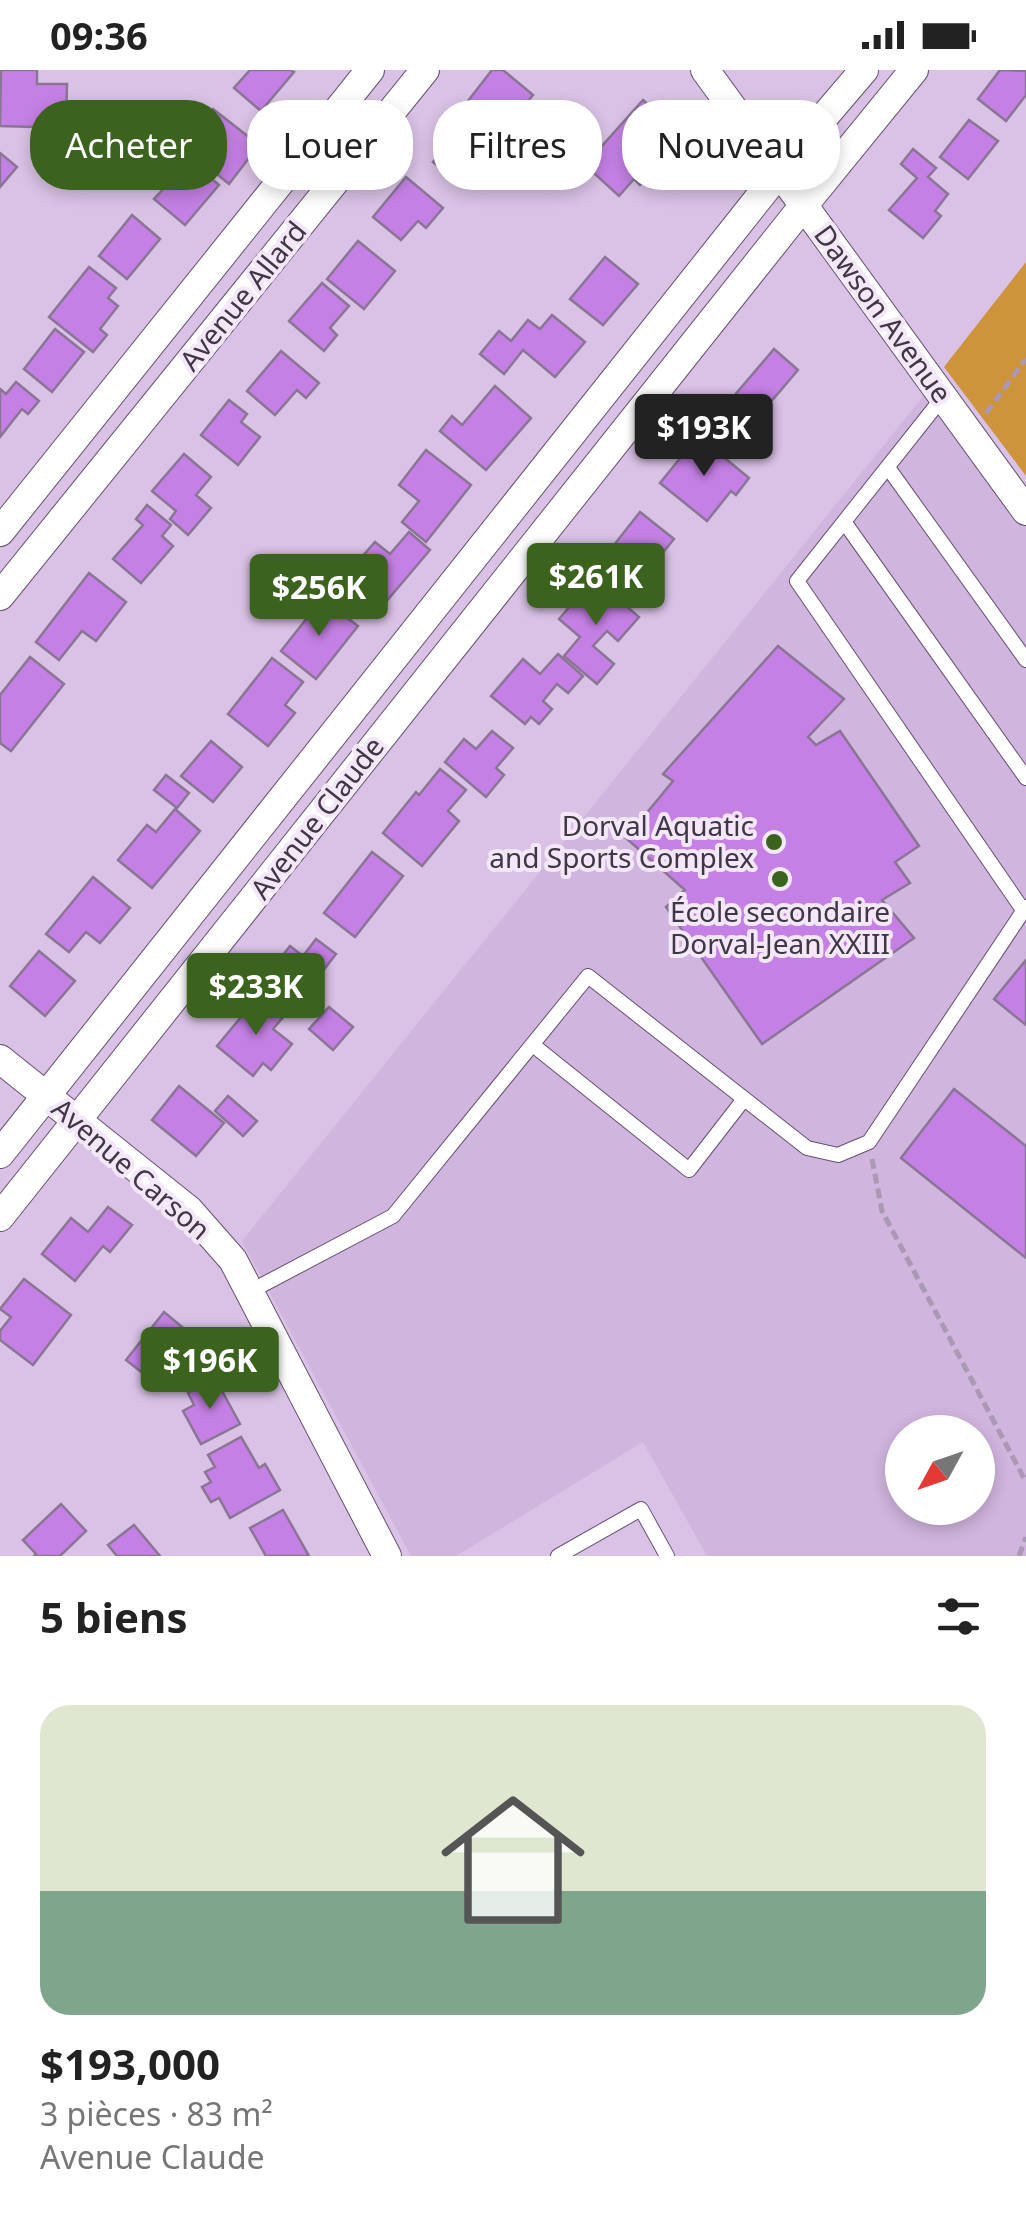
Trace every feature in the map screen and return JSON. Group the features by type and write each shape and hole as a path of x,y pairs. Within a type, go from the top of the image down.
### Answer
{"street":[{"name":"Avenue Allard","path":"0,532 370,70"},
{"name":"Avenue Allard","path":"0,596 425,70"},
{"name":"Dawson Avenue","path":"704,70 726,100"},
{"name":"Avenue Claude","path":"839,100 864,70"},
{"name":"Avenue Claude","path":"0,1217 914,70"},
{"name":"Avenue Claude","path":"0,1154 766,190"},
{"name":"Dawson Avenue","path":"792,190 1026,511"},
{"name":"Avenue Allard","path":"142,354 174,381"},
{"path":"417,629 447,654"},
{"name":"Avenue Carson","path":"0,1059 189,1210 233,1260 387,1556"}],"lane":[{"path":"249,1292 394,1216 588,976 807,1148 838,1155 869,1142 1025,908 798,581 944,397"},
{"path":"888,469 1026,660"},
{"path":"844,523 1026,778"},
{"path":"533,1045 689,1170 744,1099"},
{"path":"558,1556 641,1509 667,1556"}],"path":[{"path":"970,434 1026,359"},
{"path":"869,1142 882,1210 1026,1482"},
{"path":"1018,1556 1026,1537"}],"shaded area":[{"path":"1026,262 1026,476 944,367"},
{"name":"École secondaire Dorval-Jean XXIII","path":"925,394 1026,517 1026,1556 707,1556 643,1442 456,1556 411,1556 242,1241"}],"building":[{"path":"1,70 37,70 37,84 67,84 67,100 30,100 30,127 0,126"},
{"path":"250,70 294,72 270,100 248,100 234,88"},
{"path":"492,70 503,70 533,95 529,100 469,100"},
{"path":"1000,70 1026,71 1026,95 1006,121 978,99"},
{"path":"227,120 247,136 247,161 229,184"},
{"path":"969,120 998,141 968,179 940,157"},
{"path":"622,124 624,190 619,196 602,180 602,146"},
{"path":"913,149 936,168 928,177 948,194 935,211 941,216 923,238 889,210 917,178 901,164"},
{"path":"0,153 17,167 0,187"},
{"path":"413,183 443,208 426,228 418,221 401,240 373,217 395,190 413,190"},
{"path":"163,190 215,190 185,225 154,199"},
{"path":"132,215 160,239 127,279 99,256"},
{"path":"358,241 395,271 364,309 327,279"},
{"path":"605,257 638,284 603,325 570,299"},
{"path":"89,267 116,288 108,298 118,306 100,329 107,335 93,352 49,317"},
{"path":"322,283 349,306 330,328 337,335 324,351 289,321"},
{"path":"552,315 585,342 555,377 523,350 504,374 480,354 499,331 511,341 528,320 540,329"},
{"path":"55,329 84,352 52,392 24,369"},
{"path":"774,349 798,370 746,431 722,410"},
{"path":"281,351 319,383 306,398 297,390 275,415 247,391"},
{"path":"16,382 39,401 28,414 22,409 0,437 0,389 6,394"},
{"path":"495,386 531,418 486,470 440,431 452,416 462,425"},
{"path":"229,400 247,414 241,422 260,437 238,465 201,435"},
{"path":"698,436 749,478 736,495 731,491 707,521 660,483"},
{"path":"426,450 471,485 426,542 402,522 419,501 399,485"},
{"path":"184,454 211,477 196,495 211,508 188,535 170,519 176,511 152,491"},
{"path":"147,505 171,525 162,536 173,546 141,583 113,559 143,525 136,519"},
{"path":"640,512 674,539 643,577 610,550"},
{"path":"409,532 430,550 379,610 342,579 375,542 390,554"},
{"path":"89,573 126,602 96,641 82,631 59,660 36,642"},
{"path":"594,578 639,617 618,641 607,631 593,646 614,664 597,684 564,656 580,637 559,619"},
{"path":"322,599 358,626 316,679 281,651"},
{"name":"Dorval Aquatic and Sports Complex","path":"778,646 844,699 808,737 816,745 840,731 919,846 895,862 910,883 882,900 914,938 762,1044 666,907 685,890 626,838 673,781 663,774"},
{"path":"558,654 583,676 568,693 557,684 543,701 552,709 539,724 531,717 525,724 491,696 523,659 540,674"},
{"path":"30,657 64,684 11,751 0,743 0,695"},
{"path":"272,658 303,682 285,705 295,713 268,746 228,714"},
{"path":"492,731 513,748 496,768 504,775 486,797 445,762 464,739 476,749"},
{"path":"211,741 242,767 213,802 181,776"},
{"path":"440,769 466,790 448,811 459,821 422,866 383,833"},
{"path":"166,775 189,793 177,808 154,790"},
{"path":"175,809 200,831 152,888 118,860 147,825 156,832"},
{"path":"372,852 403,876 355,937 324,913"},
{"path":"93,877 130,908 100,943 86,932 69,952 46,934"},
{"path":"316,939 336,954 302,998 269,973 290,946 303,956"},
{"path":"39,951 75,981 45,1016 10,986"},
{"path":"1026,960 1026,1025 994,999"},
{"path":"260,994 285,1015 273,1029 292,1044 271,1070 263,1063 253,1076 217,1046"},
{"path":"329,1007 353,1027 333,1050 309,1029"},
{"path":"179,1086 224,1123 196,1156 152,1120"},
{"path":"954,1089 1026,1146 1026,1258 901,1158"},
{"path":"228,1096 257,1121 243,1136 215,1111"},
{"path":"108,1207 132,1225 110,1252 103,1246 75,1281 42,1254 71,1218 88,1232"},
{"path":"24,1279 71,1315 33,1365 0,1340 0,1331 11,1317 0,1309"},
{"path":"164,1312 193,1336 188,1343 205,1356 186,1379 172,1367 158,1385 126,1360"},
{"path":"215,1378 240,1424 201,1444 183,1411 194,1405 188,1393"},
{"path":"241,1437 259,1468 265,1464 280,1490 230,1518 219,1498 211,1502 202,1487 211,1482 205,1472 215,1467 208,1455"},
{"path":"61,1504 86,1531 60,1556 34,1556 23,1540"},
{"path":"283,1510 309,1556 266,1556 250,1528"},
{"path":"134,1525 160,1556 117,1556 108,1545"}],"place":[{"name":"Dorval Aquatic and Sports Complex","path":"774,842"},
{"name":"École secondaire Dorval-Jean XXIII","path":"780,879"}]}
